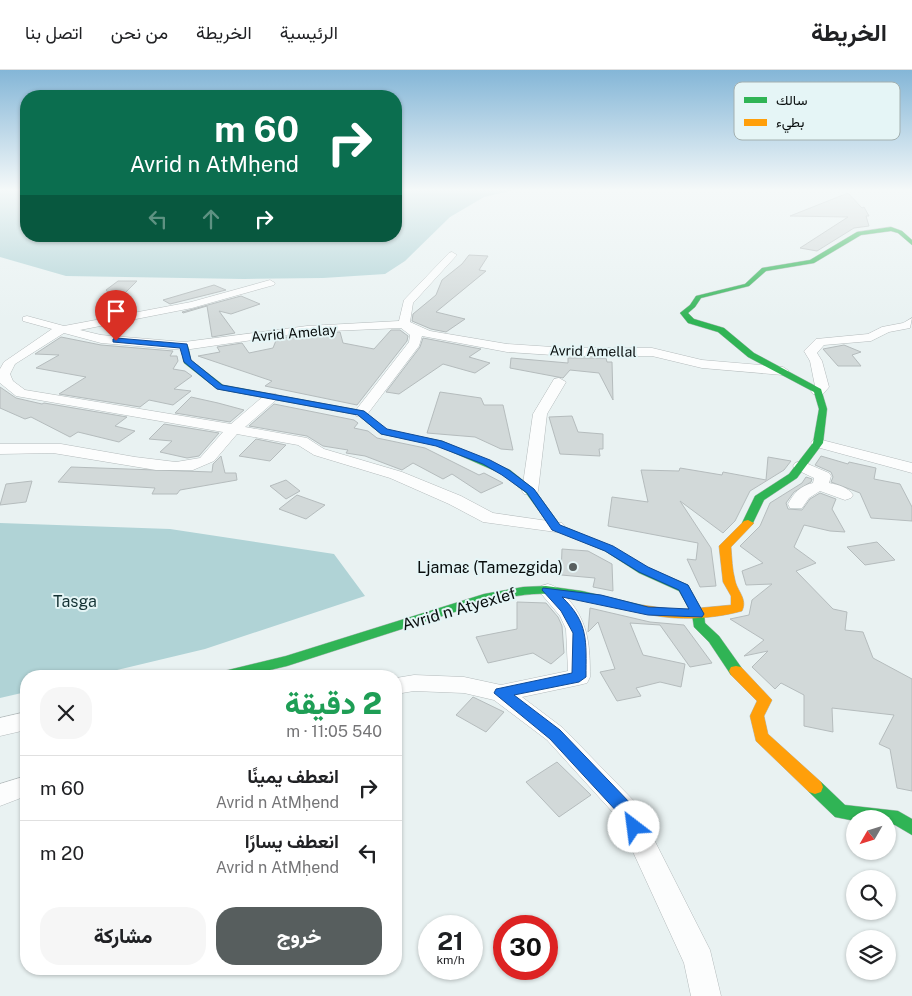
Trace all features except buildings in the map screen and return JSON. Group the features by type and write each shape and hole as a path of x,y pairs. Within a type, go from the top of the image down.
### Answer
{"street":[{"path":"820,486 823,476 801,466 818,443 823,409 818,391 751,355 721,330 692,321 684,313 693,306 698,297 737,290 747,285 764,269 812,262 860,233"},
{"path":"901,233 912,243"},
{"path":"361,413 415,343 416,334 404,324 408,302 452,254"},
{"path":"270,283 192,304 59,330 10,362 4,374 7,383 21,393 302,441 320,452 396,475 455,500 490,518 556,527 609,549 643,570 684,588 698,614 699,624 714,640 732,667 766,700 757,716 761,736 841,812 898,818 912,828"},
{"name":"Avrid Amelay","path":"27,320 59,330 101,339 184,346 307,329 404,324"},
{"path":"818,391 822,387 821,379 815,370 816,361 810,351 814,350 820,342 871,337 886,329 906,326 912,322"},
{"name":"Avrid Amellal","path":"404,324 427,334 507,348 568,352 652,352 702,364 783,371"},
{"path":"184,346 187,361 220,387 361,413 384,432 439,443 486,462 506,472 530,491 556,527"},
{"path":"530,491 540,414 559,382"},
{"path":"0,449 11,451 59,448 148,463 184,466 205,461 234,430 271,397"},
{"path":"818,443 912,468"},
{"path":"871,457 912,455"},
{"name":"Avrid n Atyexlef","path":"248,670 306,655 484,598 517,591 548,590 601,599 648,611 698,614 738,608 737,596 729,582 725,546 746,525 759,498 793,476 801,466"},
{"path":"796,504 801,494 809,488 820,486 845,495"},
{"path":"402,685 414,683 464,685 501,693 579,677 579,633 567,609 548,590"},
{"path":"501,693 555,734 626,810 699,961 706,996"},
{"path":"0,727 20,722"},
{"path":"0,795 20,788"}],"green space":[{"path":"0,233 20,233 20,242 402,242 402,233 433,233 405,261 385,274 323,278 244,279 66,276 0,257"},
{"name":"Tasga","path":"0,523 170,529 334,554 365,596 205,649 117,670 20,670 20,693 0,698"}],"traffic: fast":[{"path":"748,523 759,498 793,476 818,443 823,409 818,391 751,355 721,330 691,321 684,313 693,306 698,297 747,285 764,269 812,262 859,233"},
{"path":"901,233 912,243"},
{"path":"184,346 187,361 220,387 361,413 384,432 439,443 506,472 530,491 556,527 609,549 643,570 684,588 698,614 699,624 714,639 736,671"},
{"path":"250,670 287,661 484,598 523,591 558,591 642,609"},
{"path":"815,787 841,812 898,818 912,828"}],"traffic: slow":[{"path":"642,609 678,614 738,608 737,596 729,582 725,546 748,523"},
{"path":"736,671 765,700 757,716 761,737 815,787"}],"place":[{"name":"Ljamaɛ (Tamezgida)","path":"573,567"}],"route":[{"path":"116,341 184,346 187,361 220,387 361,413 384,432 439,443 486,462 506,472 530,491 556,527 609,549 643,570 684,588 698,614 648,611 601,599 548,590 567,609 579,633 579,677 548,685 501,693 555,734 626,810 634,827"}]}
